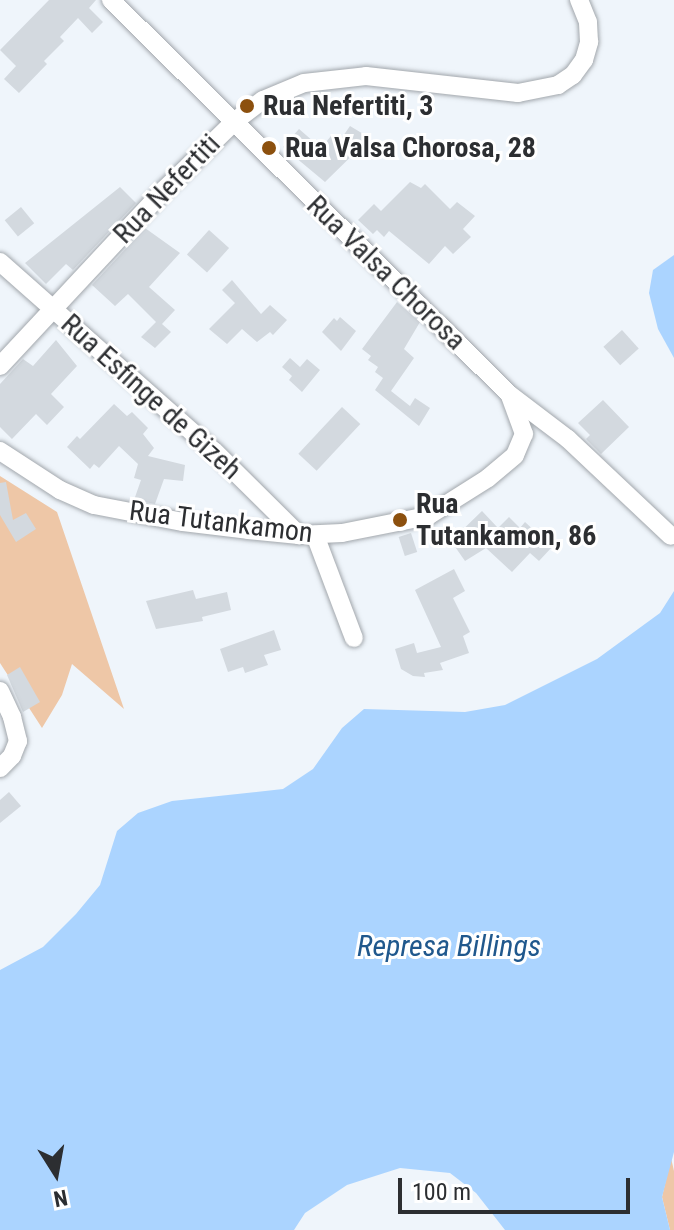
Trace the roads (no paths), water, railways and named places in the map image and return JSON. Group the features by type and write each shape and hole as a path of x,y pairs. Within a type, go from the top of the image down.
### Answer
{"street":[{"name":"Rua Valsa Chorosa","path":"111,0 510,395 568,439 671,536"},
{"name":"Rua Nefertiti","path":"0,366 165,189 235,121 286,88 323,80 391,77 518,93 558,85 578,68 589,42 588,22 579,0"},
{"name":"Rua Esfinge de Gizeh","path":"0,262 307,535 354,638"},
{"name":"Rua Tutankamon","path":"0,451 60,490 94,505 183,522 307,535 367,530 428,516 488,478 515,455 524,434 510,395"},
{"path":"0,691 12,717 18,741 12,756 0,768"}],"water":[{"path":"674,255 674,358 658,329 649,293 653,270"},
{"name":"Represa Billings","path":"674,591 674,1152 662,1197 670,1230 505,1230 476,1193 450,1173 400,1168 347,1185 305,1213 294,1230 0,1230 0,970 43,947 76,914 100,885 117,831 138,813 172,801 283,789 313,769 342,728 364,709 465,712 505,705 597,659 660,613"}],"place":[{"name":"Rua Nefertiti, 3","path":"247,106"},
{"name":"Rua Valsa Chorosa, 28","path":"269,148"},
{"name":"Rua Tutankamon, 86","path":"400,520"}]}
